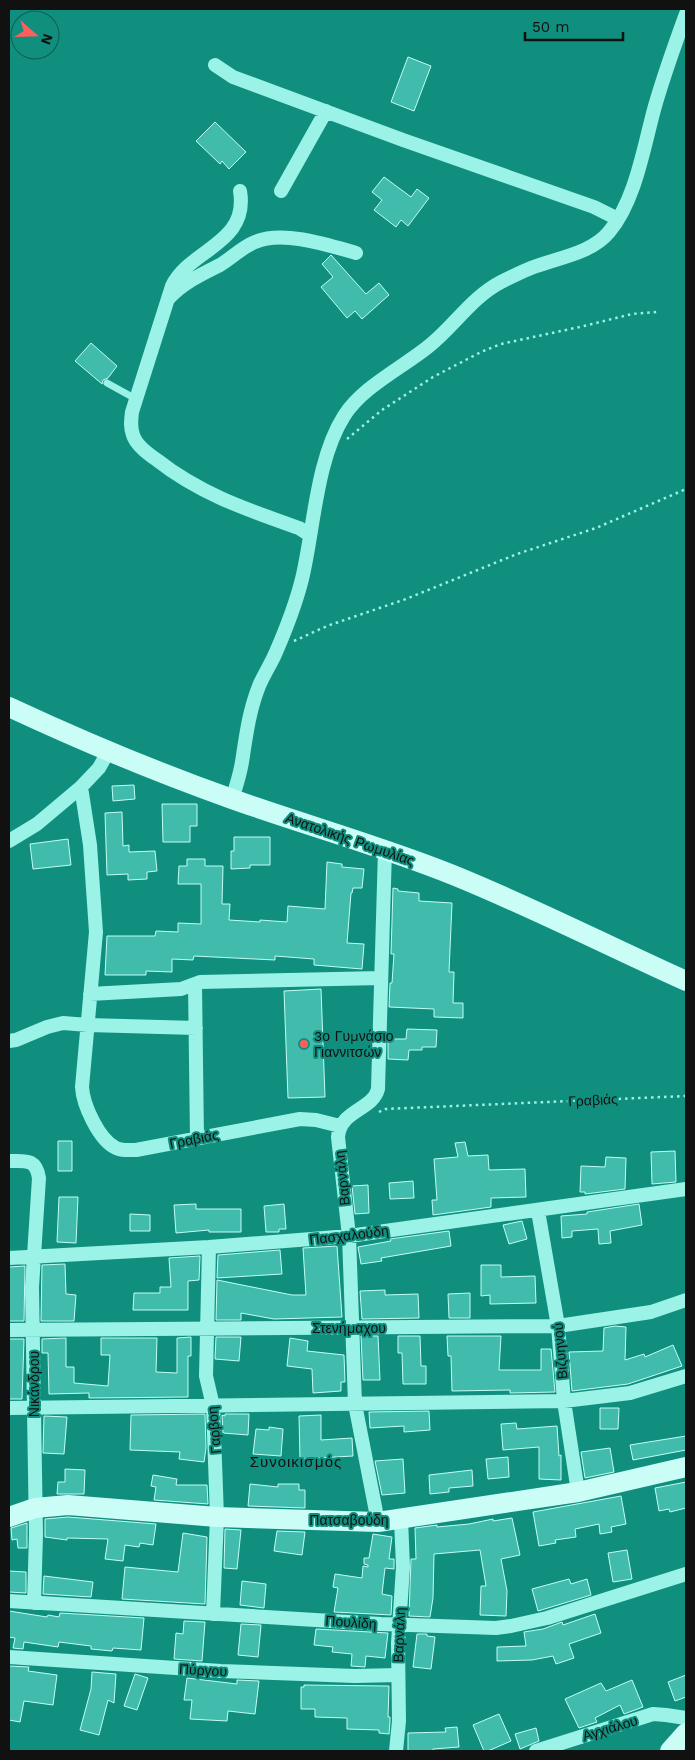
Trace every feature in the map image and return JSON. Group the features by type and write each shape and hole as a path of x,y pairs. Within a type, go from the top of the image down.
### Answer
{"street":[{"path":"232,799 239,774 251,708 276,652 300,586 318,491 328,455 344,415 355,402 431,345 484,293 524,270 576,253 599,241 612,229 637,174 666,72 686,14"},
{"path":"215,65 233,77 403,140 594,207 618,219"},
{"path":"281,191 326,111"},
{"path":"240,191 241,206 232,230 178,276 172,286 136,399 130,424 133,437 151,455 179,476 227,502 299,528 310,534"},
{"path":"167,299 179,288 228,260 253,242 261,240 290,238 330,245 356,253"},
{"name":"Ανατολικής Ρωμυλίας","path":"9,708 108,752 232,799 454,875 686,982"},
{"path":"9,841 36,824 81,787 99,768 108,752"},
{"name":"Γραβιάς","path":"81,787 90,845 95,911 95,950 82,1087 83,1098 87,1108 109,1143 116,1148 136,1150 300,1119 316,1120 340,1126"},
{"path":"340,1126 344,1120 377,1094 381,1019 385,850"},
{"path":"90,994 182,989 200,982 381,978"},
{"path":"195,984 197,1138"},
{"path":"9,1041 22,1038 55,1024 196,1028"},
{"name":"Βαρνάλη","path":"340,1126 338,1137 349,1236 355,1404 378,1522"},
{"name":"Νικάνδρου","path":"9,1161 26,1161 35,1165 39,1178 32,1286 36,1508 34,1603"},
{"name":"Πασχαλούδη","path":"9,1258 210,1248 349,1236 686,1189"},
{"name":"Βιζυηνού","path":"538,1211 558,1326 564,1402 578,1492"},
{"name":"Γαρβοη","path":"210,1248 206,1376 213,1406 217,1517 213,1614"},
{"name":"Στενήμαχου","path":"9,1330 558,1326 652,1312 686,1300"},
{"path":"9,1408 564,1402 630,1393 686,1376"},
{"name":"Πατσαβούδη","path":"9,1517 36,1508 68,1505 217,1517 378,1522 578,1492 686,1467"},
{"name":"Βαρνάλη","path":"396,1751 399,1721 398,1625 403,1567 401,1519"},
{"name":"Πουλίδη","path":"9,1601 398,1625 479,1628 512,1626 547,1618 686,1574"},
{"name":"Πύργου","path":"9,1657 239,1672 346,1676 398,1675"},
{"name":"Αγχιάλου","path":"536,1751 653,1714 686,1718"},
{"path":"670,1751 686,1733"}],"lane":[{"path":"108,383 136,399"}],"path":[{"path":"328,455 382,410 433,377 481,352 501,344 632,314 657,312"},
{"path":"276,652 287,644 327,626 406,599 524,551 596,528 686,489"},
{"name":"Γραβιάς","path":"376,1113 385,1109 686,1096"}],"building":[{"path":"408,57 431,66 414,111 391,102"},
{"path":"215,122 246,152 229,169 222,161 220,164 196,141"},
{"path":"384,177 411,197 417,189 429,198 408,226 401,220 396,227 374,210 382,200 372,192"},
{"path":"331,255 366,294 379,283 389,295 362,319 355,311 347,318 321,287 333,277 322,264"},
{"path":"91,343 117,366 108,378 103,380 102,384 75,361"},
{"path":"134,785 135,799 113,801 112,786"},
{"path":"162,804 197,804 197,826 190,826 190,842 163,842"},
{"path":"122,812 123,846 129,845 129,852 155,851 157,871 147,872 147,879 128,880 128,874 107,875 105,813"},
{"path":"234,837 270,837 270,865 250,865 250,868 231,869 231,851 234,851"},
{"path":"68,839 71,865 33,869 30,844"},
{"path":"187,859 205,859 205,866 223,866 222,904 230,904 229,920 260,922 260,920 287,922 288,906 325,909 327,862 342,864 342,867 364,869 362,888 353,888 351,893 347,943 364,944 362,969 314,965 314,959 275,956 275,960 194,956 193,960 172,959 172,972 146,971 146,975 105,975 107,936 155,936 156,931 178,932 178,923 201,924 201,884 178,884 179,866 187,866"},
{"path":"393,888 398,889 398,891 419,893 419,901 452,903 449,972 454,972 453,1003 463,1003 463,1018 434,1017 434,1009 389,1007 394,954 391,954"},
{"name":"3ο Γυμνάσιο Γιαννιτσών","path":"321,989 325,1097 288,1098 284,991"},
{"path":"407,1029 437,1030 436,1047 422,1047 422,1050 409,1050 408,1060 388,1059 388,1039 406,1039"},
{"path":"58,1141 72,1141 72,1171 58,1171"},
{"path":"465,1142 468,1156 488,1155 489,1170 525,1169 526,1197 491,1198 491,1207 433,1215 432,1200 437,1200 434,1159 458,1157 455,1143"},
{"path":"675,1151 676,1182 652,1184 651,1152"},
{"path":"606,1157 626,1158 625,1189 585,1194 585,1192 580,1192 581,1166 605,1167"},
{"path":"413,1181 414,1198 390,1199 389,1183"},
{"path":"368,1185 369,1213 355,1214 352,1186"},
{"path":"59,1197 78,1197 76,1243 57,1242"},
{"path":"196,1204 196,1209 241,1209 241,1232 209,1232 209,1230 176,1233 174,1205"},
{"path":"284,1204 286,1229 279,1229 279,1232 266,1232 264,1206"},
{"path":"639,1204 642,1225 610,1231 611,1243 599,1244 598,1229 572,1231 572,1237 562,1238 561,1216 587,1214 587,1212"},
{"path":"130,1214 150,1215 150,1231 130,1231"},
{"path":"522,1221 527,1239 509,1244 503,1225"},
{"path":"449,1231 451,1246 381,1258 382,1261 361,1264 358,1247 391,1241 390,1239"},
{"path":"337,1246 342,1317 274,1319 241,1313 241,1320 216,1320 217,1280 292,1295 306,1295 303,1248"},
{"path":"280,1250 282,1274 217,1278 218,1255"},
{"path":"200,1256 199,1280 188,1281 188,1310 133,1310 134,1293 160,1293 160,1287 171,1287 169,1258"},
{"path":"65,1264 66,1294 76,1295 74,1321 41,1321 42,1265"},
{"path":"481,1265 501,1265 501,1277 535,1276 536,1303 490,1304 490,1295 481,1296"},
{"path":"25,1266 24,1321 9,1321 9,1267"},
{"path":"385,1290 385,1295 418,1294 419,1318 362,1319 360,1291"},
{"path":"470,1293 470,1318 449,1318 448,1294"},
{"path":"626,1327 625,1360 644,1354 645,1357 673,1345 682,1366 628,1384 572,1391 569,1352 603,1351 604,1328"},
{"path":"361,1336 378,1336 380,1380 363,1380"},
{"path":"398,1336 420,1336 421,1366 426,1366 426,1384 403,1384 402,1353 398,1353"},
{"path":"447,1336 501,1336 499,1370 541,1370 541,1349 551,1349 555,1392 510,1393 510,1390 452,1391 451,1356 448,1356"},
{"path":"191,1337 191,1356 188,1356 188,1397 89,1398 89,1393 49,1394 48,1353 42,1353 42,1339 66,1338 66,1367 74,1367 74,1383 108,1386 110,1355 101,1355 101,1338 157,1338 156,1372 177,1373 177,1338"},
{"path":"216,1337 241,1337 239,1361 215,1359"},
{"path":"290,1338 308,1341 307,1351 344,1355 345,1382 341,1382 341,1391 313,1393 312,1369 287,1366"},
{"path":"9,1339 24,1339 22,1399 9,1399"},
{"path":"600,1408 619,1408 618,1429 600,1429"},
{"path":"429,1411 430,1430 404,1432 404,1426 370,1428 369,1412"},
{"path":"205,1414 206,1448 204,1462 179,1459 180,1452 130,1450 131,1415"},
{"path":"225,1414 249,1414 248,1435 223,1433 222,1415 225,1416"},
{"path":"321,1415 321,1440 352,1438 353,1456 300,1459 299,1416"},
{"path":"44,1416 67,1417 64,1454 43,1453"},
{"path":"516,1423 517,1429 557,1426 559,1456 561,1455 561,1480 539,1479 539,1447 503,1450 501,1424"},
{"path":"269,1427 283,1429 281,1456 253,1454 256,1429 269,1430"},
{"path":"686,1436 686,1450 633,1460 630,1445"},
{"path":"610,1448 614,1472 585,1478 581,1452"},
{"path":"508,1457 509,1477 488,1479 486,1459"},
{"path":"403,1459 405,1493 382,1495 375,1461"},
{"path":"65,1469 85,1470 84,1494 57,1494 58,1482 65,1482"},
{"path":"472,1470 473,1486 449,1488 449,1492 430,1494 429,1475"},
{"path":"153,1475 177,1479 176,1485 207,1485 208,1504 154,1500 156,1487 151,1486"},
{"path":"686,1482 686,1508 670,1512 669,1509 659,1511 655,1488"},
{"path":"250,1484 278,1487 278,1484 299,1484 299,1490 305,1490 305,1508 248,1506"},
{"path":"621,1496 626,1524 611,1527 612,1532 600,1534 599,1524 575,1529 576,1537 555,1540 556,1543 539,1546 533,1512"},
{"path":"68,1517 156,1524 153,1545 140,1543 139,1547 125,1545 123,1561 105,1559 108,1539 67,1538 67,1540 45,1537 45,1519"},
{"path":"512,1518 520,1555 501,1559 507,1591 506,1616 480,1615 481,1586 486,1586 480,1550 434,1554 433,1598 430,1617 409,1616 411,1559 416,1559 415,1528 469,1524 493,1519 493,1521"},
{"path":"27,1523 27,1548 18,1548 17,1539 12,1540 11,1528"},
{"path":"225,1529 241,1530 237,1569 224,1568"},
{"path":"277,1531 305,1532 302,1555 274,1551"},
{"path":"183,1533 207,1537 205,1604 122,1599 125,1567 178,1572"},
{"path":"373,1534 392,1537 389,1559 394,1559 394,1569 385,1568 382,1594 392,1596 391,1615 334,1612 338,1588 333,1587 335,1574 362,1578 363,1566 368,1567 368,1565 364,1564 364,1558 369,1558"},
{"path":"627,1550 632,1579 613,1582 608,1553"},
{"path":"9,1571 26,1572 26,1593 9,1592"},
{"path":"44,1576 93,1582 91,1597 43,1594"},
{"path":"569,1579 571,1584 587,1579 591,1595 538,1611 532,1589"},
{"path":"242,1581 266,1584 264,1608 240,1605"},
{"path":"9,1611 47,1617 48,1615 59,1617 60,1613 144,1618 141,1650 113,1648 112,1651 91,1649 91,1646 59,1642 58,1647 24,1642 23,1649 13,1648 15,1638 9,1637"},
{"path":"595,1614 601,1633 569,1644 574,1658 556,1664 553,1656 532,1660 497,1661 497,1647 526,1646 524,1632 543,1629 562,1622 563,1625"},
{"path":"184,1621 205,1622 202,1661 174,1659 176,1633 183,1634"},
{"path":"241,1624 261,1625 258,1657 238,1655"},
{"path":"316,1629 388,1633 385,1658 366,1656 365,1667 351,1666 352,1654 332,1652 333,1647 314,1645"},
{"path":"417,1634 427,1634 427,1636 435,1637 431,1669 413,1667"},
{"path":"9,1666 29,1667 28,1671 57,1675 53,1705 24,1701 20,1722 9,1720"},
{"path":"92,1672 116,1674 114,1703 108,1700 99,1735 80,1730 91,1689"},
{"path":"135,1674 148,1678 137,1710 124,1706"},
{"path":"686,1675 686,1697 675,1701 668,1682"},
{"path":"187,1678 237,1684 237,1680 259,1681 255,1714 228,1711 227,1721 190,1719 192,1700 184,1700"},
{"path":"632,1680 643,1707 624,1714 620,1705 595,1718 597,1722 579,1728 565,1699 601,1683 606,1691"},
{"path":"304,1685 389,1686 389,1734 379,1733 379,1730 347,1729 347,1718 315,1717 315,1709 301,1709 301,1687 304,1687"},
{"path":"499,1714 511,1741 484,1751 473,1725"},
{"path":"457,1727 459,1747 433,1749 433,1751 408,1751 408,1733 446,1732 445,1728"},
{"path":"536,1728 539,1741 520,1749 515,1734"}],"place":[{"name":"3ο Γυμνάσιο Γιαννιτσών","path":"304,1044"}],"district":[{"name":"Συνοικισμός","path":"296,1462"}]}
